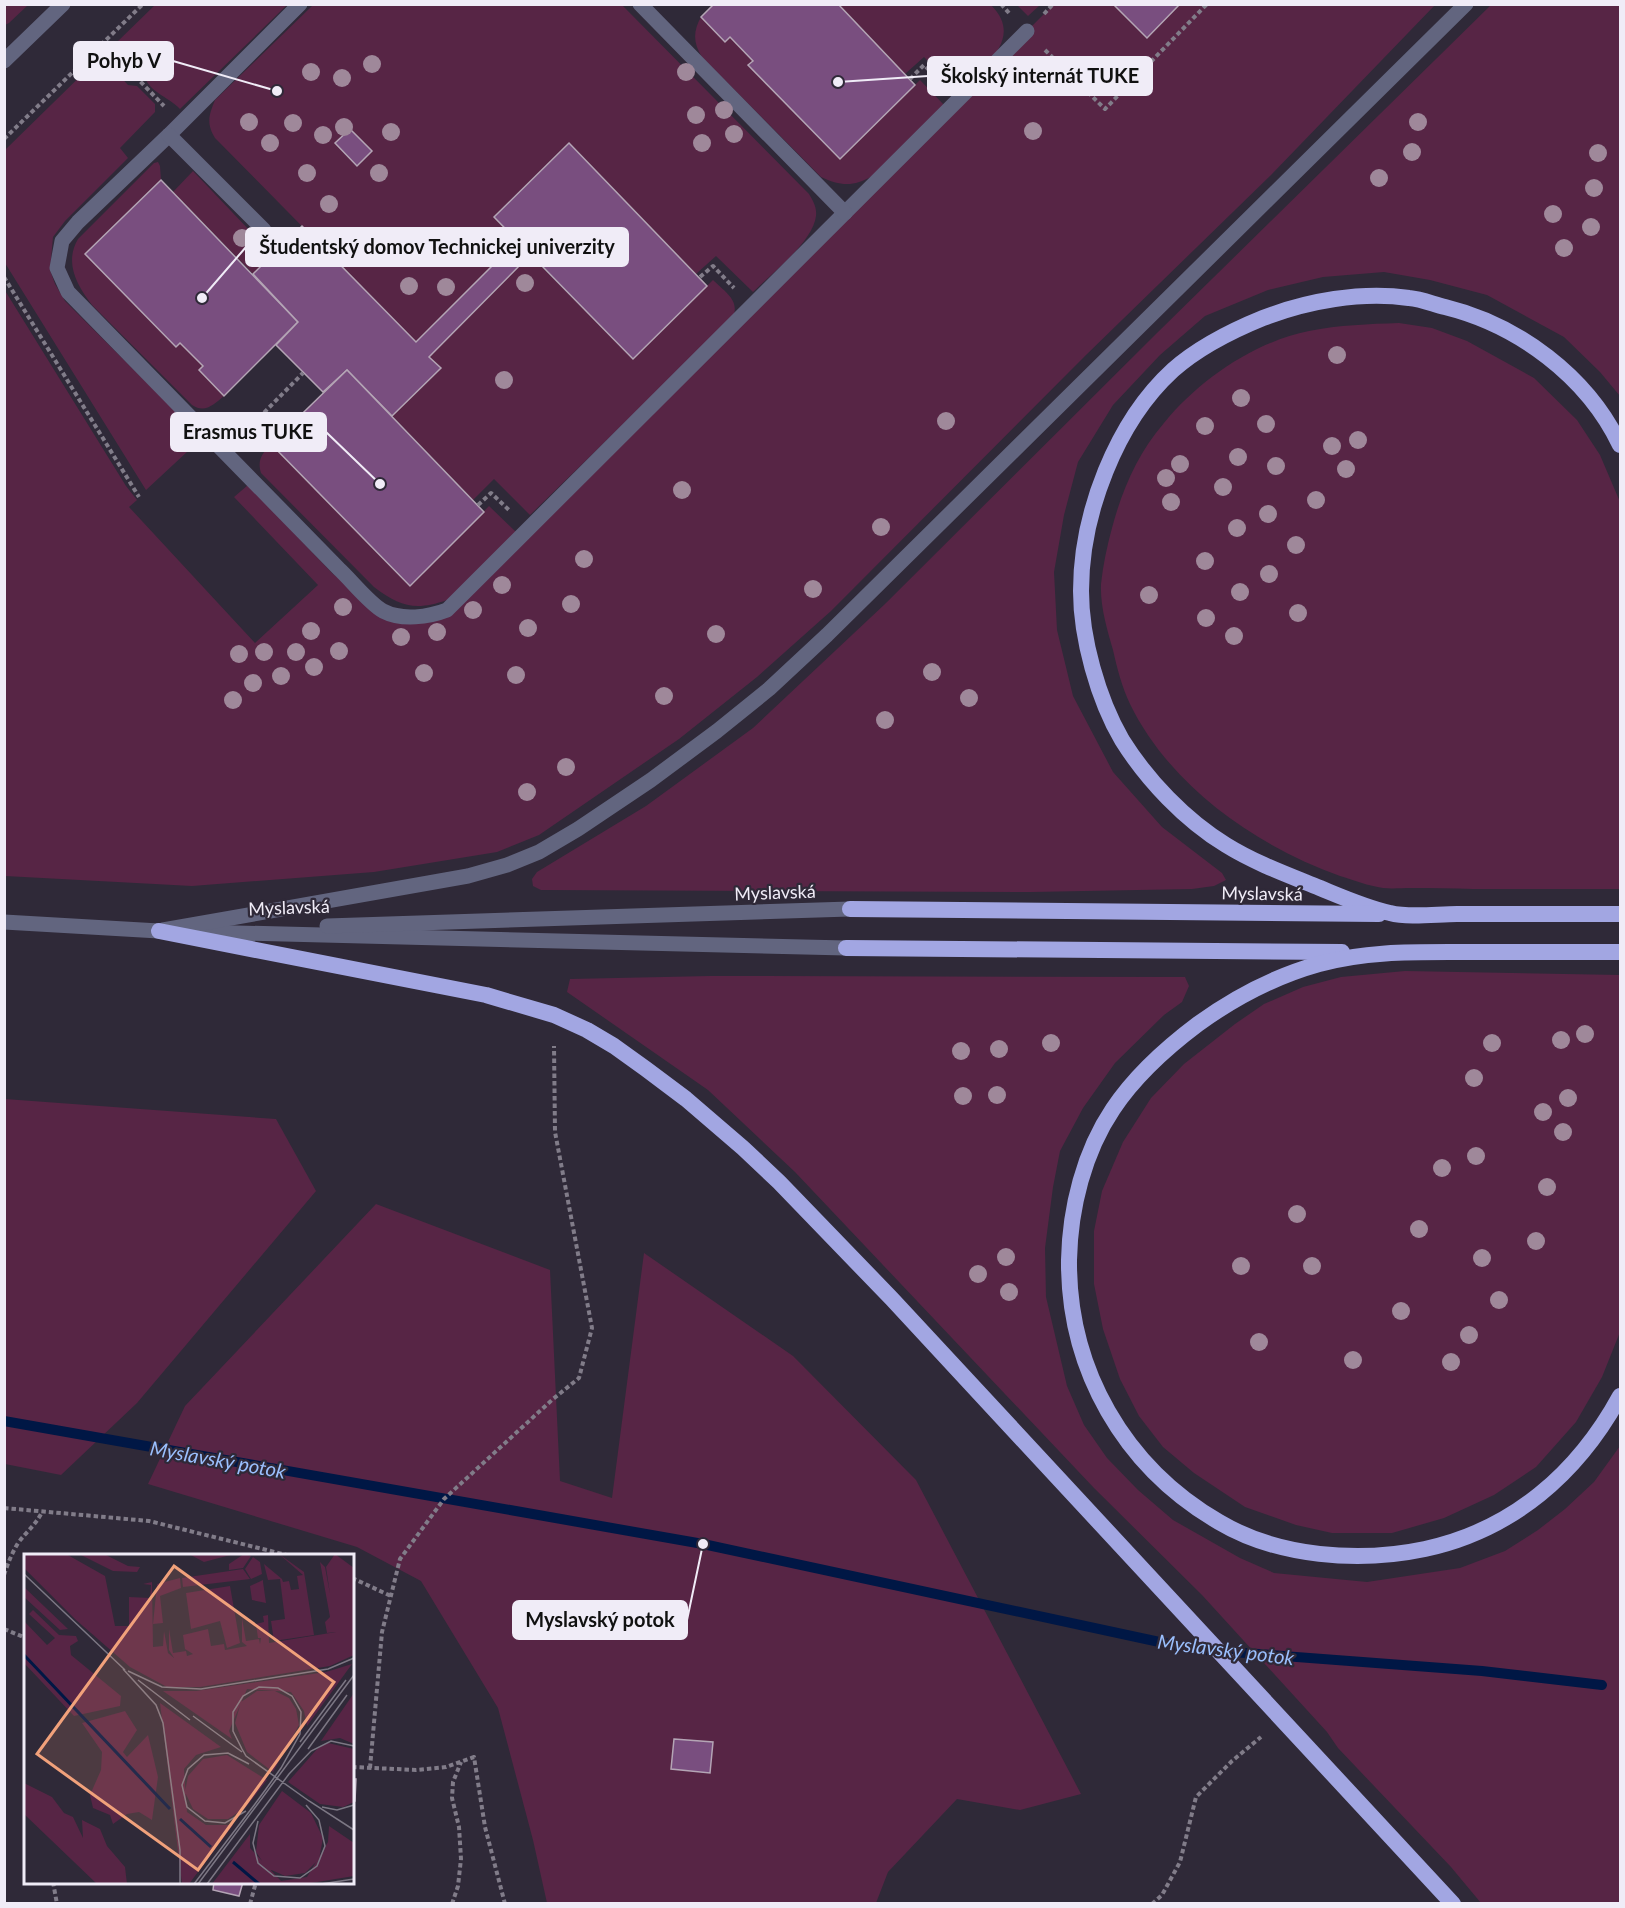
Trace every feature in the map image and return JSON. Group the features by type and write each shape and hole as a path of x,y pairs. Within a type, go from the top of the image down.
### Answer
{"highway":[{"path":"1392,914 1274,869 1227,845 1206,831 1164,794 1123,741 1111,719 1089,652 1081,591 1086,536 1102,479 1115,448 1151,393 1174,369 1204,347 1235,329 1276,313 1313,303 1374,296 1410,298 1455,309 1488,321 1520,338 1552,361 1580,386 1601,412 1620,445"},
{"name":"Myslavská","path":"850,909 1620,914"},
{"path":"159,931 486,995 554,1015 587,1030 614,1046 686,1099 779,1182 892,1299 1454,1904"},
{"name":"Myslavská","path":"846,948 1385,952"},
{"path":"1620,952 1385,952 1341,959 1296,971 1234,1001 1178,1039 1142,1072 1112,1110 1089,1157 1074,1203 1069,1274 1076,1330 1090,1378 1111,1417 1146,1463 1167,1484 1221,1524 1281,1547 1336,1556 1403,1553 1435,1546 1490,1526 1524,1506 1555,1482 1578,1459 1599,1432 1620,1396"}],"street":[{"path":"4,61 63,4"},
{"path":"300,4 78,222 62,241 57,268 68,292 339,569 384,611 416,617 447,610 1026,31"},
{"path":"640,4 845,213"},
{"path":"159,931 468,876 507,866 539,852 578,829 651,780 769,689 827,635 1466,4"},
{"path":"169,135 264,230"},
{"name":"Myslavská","path":"159,931 850,909"},
{"name":"Myslavská","path":"4,922 159,931 846,948"}],"path":[{"path":"4,139 143,4"},
{"path":"1026,31 1105,110 1207,4"},
{"path":"104,44 180,123"},
{"path":"910,79 924,65 958,99"},
{"path":"700,278 713,266 751,305"},
{"path":"4,277 139,497"},
{"path":"225,451 303,373"},
{"path":"477,505 491,493 528,528"},
{"path":"370,1768 382,1632 400,1559 444,1499 579,1378 591,1328 555,1132 554,1015"},
{"path":"4,1508 149,1521 283,1554"},
{"path":"4,1575 11,1556 20,1541 32,1529 42,1511"},
{"path":"354,1579 391,1596"},
{"path":"4,1629 24,1637"},
{"path":"1152,1904 1162,1894 1180,1863 1196,1797 1232,1761 1282,1719"},
{"path":"354,1767 416,1770 446,1767 474,1757 485,1827 505,1904"},
{"path":"452,1904 458,1886 461,1858 459,1827 452,1798 453,1782 462,1761"},
{"path":"53,1884 57,1904"},
{"path":"250,1904 255,1884"}],"shaded area":[{"path":"5,4 28,4 28,5 5,25"},
{"path":"1492,4 1620,5 1620,396 1600,372 1564,337 1487,295 1430,280 1384,272 1323,277 1268,290 1205,316 1160,355 1113,405 1078,462 1064,515 1054,572 1057,630 1073,696 1113,772 1162,827 1222,873 1226,880 1214,886 1192,889 1031,892 541,890 533,886 532,879 537,872 646,806 753,728 885,604"},
{"path":"155,5 287,5 180,109 149,85 144,73 116,43"},
{"path":"313,5 622,5 809,194 816,210 813,226 799,247 753,292 716,256 696,274 569,143 494,217 517,241 416,342 215,138 210,128 210,115 215,100"},
{"path":"838,5 991,5 1000,17 1004,29 1002,41 997,52 958,91 924,57 905,74"},
{"path":"1017,5 1040,5 1028,16"},
{"path":"1053,5 1435,5 1271,175 1085,356 831,611 757,677 679,739 539,835 497,852 374,872 192,886 5,876 4,289 126,486 137,500 129,507 255,643 318,585 234,497 248,485 333,574 384,611 432,615 845,213"},
{"path":"701,17 725,41 730,37 753,61 749,65 840,159 920,80 944,105 872,176 853,184 841,184 828,180 821,177 702,57 695,37"},
{"path":"101,56 128,85 137,86 155,104 155,112 120,148 128,158 65,221 53,237 50,270 65,301 202,438 146,490 5,263 5,150"},
{"path":"158,162 161,180 85,254 175,346 180,343 203,366 199,370 224,396 213,405 201,409 192,405 92,305 77,282 72,265 74,248 78,239 154,163"},
{"path":"193,171 273,255 253,274 173,192"},
{"path":"530,255 633,359 713,280 733,301 735,311 733,317 530,515 494,479 473,500 392,416 440,369 429,357"},
{"path":"1399,323 1432,328 1467,341 1534,378 1577,420 1600,455 1620,502 1620,889 1386,888 1340,876 1277,848 1218,810 1168,761 1147,734 1130,704 1118,671 1104,617 1101,584 1108,542 1116,514 1132,472 1146,447 1178,407 1194,392 1229,365 1268,344 1288,336 1320,329"},
{"path":"271,444 410,586 489,506 517,533 447,600 417,606 400,603 374,587 261,473 261,457"},
{"path":"1405,971 1620,975 1620,1332 1602,1377 1576,1422 1536,1467 1494,1495 1444,1518 1392,1533 1332,1533 1296,1525 1245,1507 1194,1473 1163,1447 1139,1416 1120,1379 1103,1329 1094,1284 1094,1231 1102,1191 1123,1142 1151,1098 1184,1064 1264,1004 1303,987 1341,977"},
{"path":"710,976 1185,977 1189,986 1182,1002 1164,1015 1115,1063 1083,1108 1060,1151 1045,1248 1046,1297 1067,1386 1084,1425 1107,1458 1138,1490 1173,1520 1240,1558 1274,1573 1367,1582 1460,1568 1505,1551 1565,1509 1594,1482 1620,1446 1620,1903 1481,1903 1451,1867 1338,1748 1327,1732 1202,1595 1094,1488 795,1172 708,1090 567,992 570,979"},
{"path":"5,1099 276,1119 316,1191 137,1403 61,1475 5,1464"},
{"path":"376,1204 550,1270 560,1481 612,1498 644,1253 793,1356 916,1480 1081,1794 1020,1810 957,1799 888,1872 876,1903 547,1903 498,1708 421,1581 357,1547 148,1484 185,1406"}],"building":[{"path":"714,4 838,4 915,85 840,159 748,65 753,61 730,37 725,42 701,17"},
{"path":"1113,4 1180,4 1147,38"},
{"path":"350,129 372,151 357,166 335,143"},
{"path":"569,143 707,286 633,359 494,217"},
{"path":"161,180 298,322 224,396 199,370 203,366 180,343 176,347 85,254"},
{"path":"302,226 416,342 517,241 530,255 429,357 441,368 392,416 347,370 323,392 276,345 298,322 253,274"},
{"path":"347,370 484,512 410,586 271,444"},
{"path":"674,1739 713,1742 710,1773 671,1769"},
{"path":"354,1779 356,1779 355,1801"},
{"path":"214,1884 242,1884 239,1896 213,1890"}],"waterway":[{"name":"Myslavský potok","path":"4,1421 703,1544 1192,1649 1482,1671 1602,1685"}],"place":[{"name":"Školský internát TUKE","path":"838,82"},
{"name":"Pohyb V","path":"277,91"},
{"name":"Študentský domov Technickej univerzity","path":"202,298"},
{"name":"Erasmus TUKE","path":"380,484"},
{"name":"Myslavský potok","path":"703,1544"}]}
